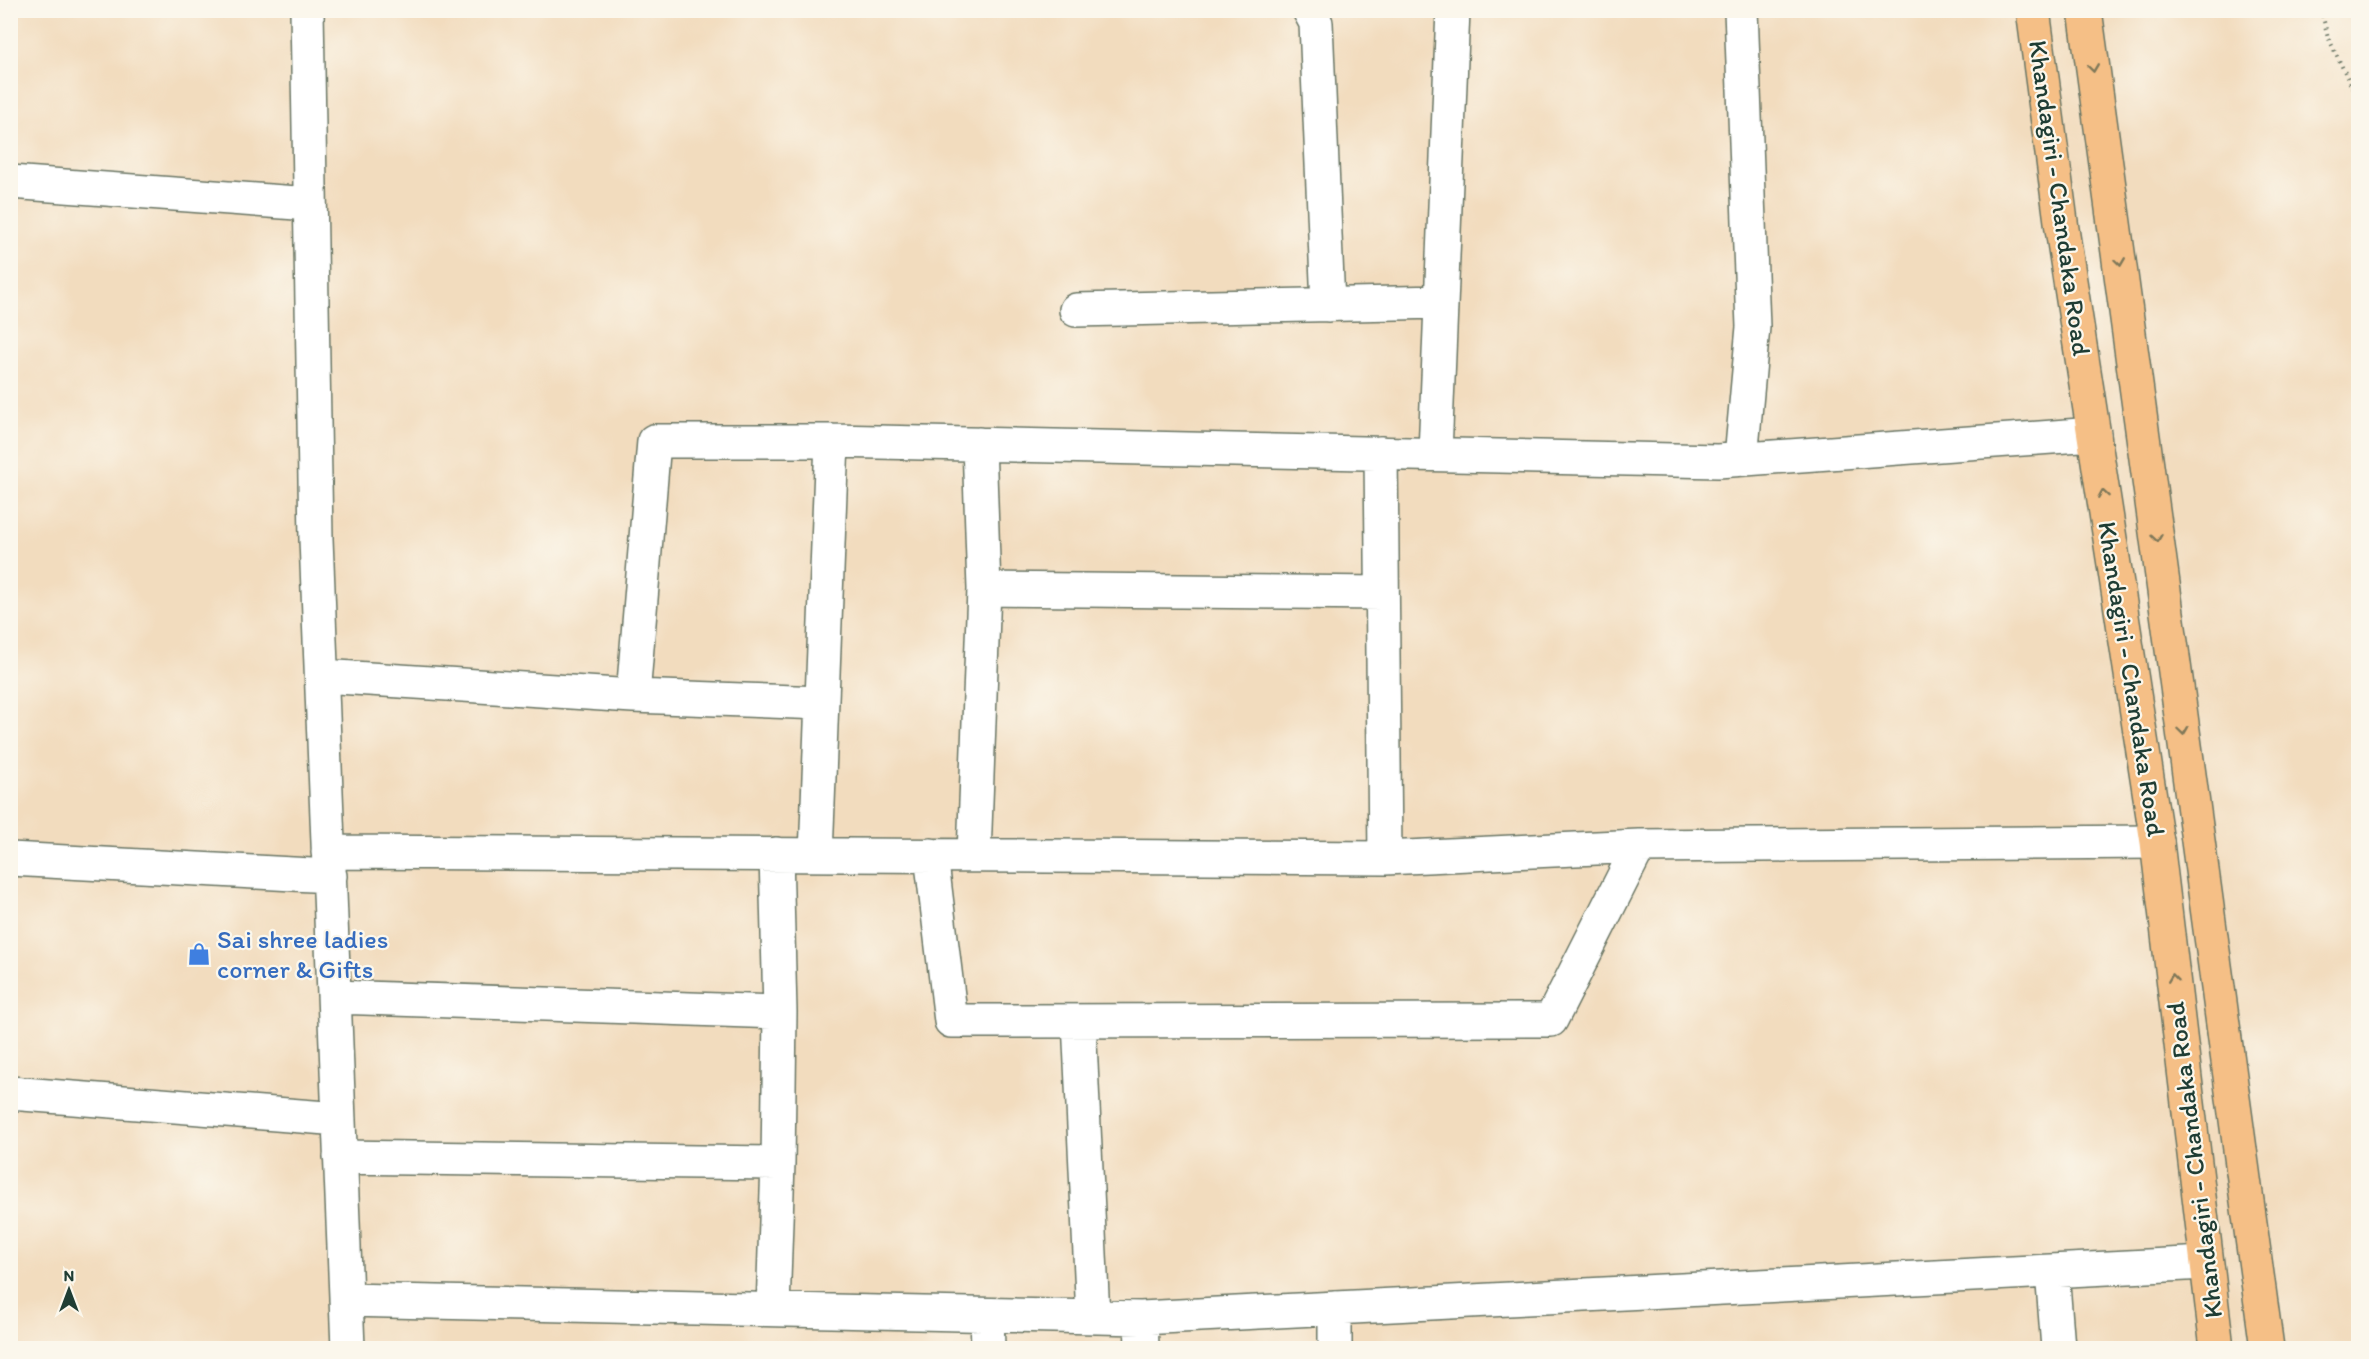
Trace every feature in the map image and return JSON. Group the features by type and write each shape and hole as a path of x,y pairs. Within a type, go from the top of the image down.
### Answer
{"main road":[{"name":"Khandagiri - Chandaka Road","path":"2033,10 2094,434 2157,842 2217,1348"},
{"name":"Khandagiri - Chandaka Road","path":"2085,10 2266,1348"},
{"path":"2180,1038 2223,1031"}],"street":[{"path":"307,10 316,539 348,1348"},
{"path":"1309,10 1316,23 1328,304"},
{"path":"1435,453 1453,10"},
{"path":"1741,10 1753,327 1741,459"},
{"path":"10,182 310,204"},
{"path":"1076,310 1441,303"},
{"path":"633,696 654,441 832,441 1718,461 2094,434"},
{"path":"816,855 832,441"},
{"path":"974,855 984,589 979,444"},
{"path":"1381,453 1385,858"},
{"path":"984,589 1382,593"},
{"path":"322,676 633,696 822,703"},
{"path":"10,859 329,864 776,854 1385,858 1639,846 2157,842"},
{"path":"931,855 951,1021 1551,1020 1639,846"},
{"path":"773,1310 780,1012 776,854"},
{"path":"335,997 780,1012"},
{"path":"1079,1021 1093,1317"},
{"path":"10,1094 339,1119"},
{"path":"340,1157 778,1163"},
{"path":"346,1300 1093,1317 1142,1333 1335,1308 2206,1263"},
{"path":"2052,1271 2058,1348"},
{"path":"1335,1308 1335,1348"},
{"path":"987,1315 988,1348"}],"path":[{"path":"2321,10 2328,36 2358,100"}],"place":[{"name":"Sai shree ladies corner & Gifts","path":"199,954"}]}
